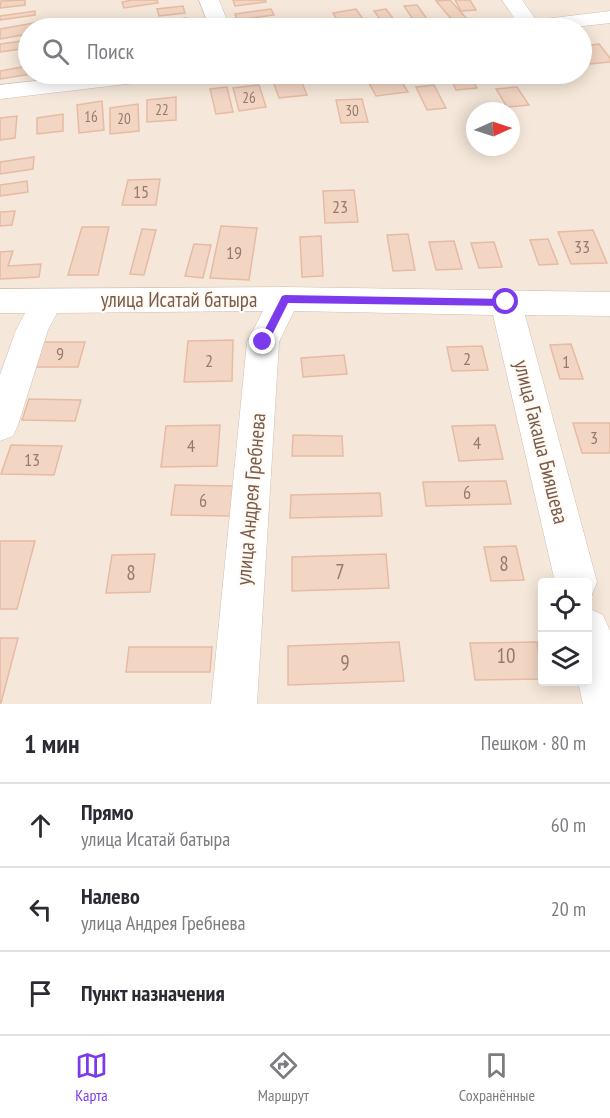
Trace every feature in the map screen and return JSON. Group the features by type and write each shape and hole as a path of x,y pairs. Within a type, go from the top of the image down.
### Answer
{"street":[{"path":"209,0 216,18"},
{"path":"512,0 520,18"},
{"path":"592,19 610,17"},
{"path":"0,92 68,84"},
{"name":"улица Исатай батыра","path":"0,300 285,299 610,303"},
{"name":"улица Андрея Гребнева","path":"234,704 263,342 285,299"},
{"path":"0,425 32,330 48,300"},
{"name":"улица Гакаша Бияшева","path":"506,302 575,578"},
{"path":"588,632 606,704"}],"shaded area":[{"path":"0,0 610,0 610,704 0,704"}],"building":[{"path":"25,0 25,5 0,8 1,1"},
{"path":"157,0 158,3 124,8 122,2"},
{"path":"233,0 265,0 266,2 235,6"},
{"path":"450,0 466,18 450,18 436,1"},
{"path":"455,0 470,0 476,10 461,11"},
{"path":"417,5 426,18 412,18 404,6"},
{"path":"183,6 185,13 159,16 157,9"},
{"path":"271,9 274,15 236,18 235,14"},
{"path":"356,9 362,18 336,18 333,13"},
{"path":"386,9 393,18 379,18 374,11"},
{"path":"35,11 35,15 0,20 0,16"},
{"path":"18,26 18,36 0,39 0,29"},
{"path":"18,41 18,49 0,52 0,44"},
{"path":"599,44 610,58 610,62 592,64 592,45"},
{"path":"18,68 18,76 0,79 0,71"},
{"path":"274,84 302,84 307,95 279,98"},
{"path":"369,84 403,84 408,92 376,96"},
{"path":"453,84 475,84 477,88 456,90"},
{"path":"259,85 266,107 239,111 233,88"},
{"path":"434,85 446,108 427,110 416,87"},
{"path":"227,87 233,112 216,114 210,89"},
{"path":"517,87 529,105 520,106 520,102 504,102 496,89"},
{"path":"176,97 176,120 147,122 147,100"},
{"path":"362,99 368,122 341,123 336,100"},
{"path":"102,101 104,130 79,133 77,105"},
{"path":"138,104 139,131 110,134 110,108"},
{"path":"63,114 63,131 37,134 37,118"},
{"path":"17,116 15,138 0,140 0,118"},
{"path":"34,157 33,169 0,174 0,162"},
{"path":"160,179 156,205 122,205 128,180"},
{"path":"27,181 28,192 0,196 0,185"},
{"path":"354,190 358,222 325,223 323,191"},
{"path":"15,211 12,225 0,226 0,212"},
{"path":"221,226 257,228 249,280 210,278"},
{"path":"82,227 109,227 98,275 68,275"},
{"path":"142,229 156,230 144,275 130,274"},
{"path":"593,230 607,263 571,264 558,232"},
{"path":"408,234 415,270 393,271 387,235"},
{"path":"321,236 323,276 302,277 300,237"},
{"path":"548,239 558,264 539,265 530,240"},
{"path":"454,241 462,269 436,270 429,242"},
{"path":"494,242 502,267 479,268 471,243"},
{"path":"194,244 211,245 203,278 185,276"},
{"path":"13,251 8,266 41,264 39,277 0,279 0,252"},
{"path":"233,340 232,381 184,382 188,341"},
{"path":"42,342 85,342 78,367 34,367"},
{"path":"571,344 583,379 560,379 550,345"},
{"path":"482,346 488,370 452,371 447,347"},
{"path":"344,355 347,374 303,377 301,358"},
{"path":"29,399 81,400 75,421 22,420"},
{"path":"573,423 610,423 610,453 582,453"},
{"path":"220,425 217,466 161,467 166,426"},
{"path":"495,425 503,459 459,461 452,426"},
{"path":"293,435 342,436 343,456 292,456"},
{"path":"11,445 62,446 54,475 1,474"},
{"path":"506,481 511,504 426,506 423,482"},
{"path":"175,485 233,486 231,516 171,515"},
{"path":"380,493 382,516 290,518 291,495"},
{"path":"0,541 35,541 17,609 0,609"},
{"path":"516,546 524,580 491,581 484,547"},
{"path":"155,554 150,592 106,593 112,555"},
{"path":"386,554 389,588 292,591 292,557"},
{"path":"0,638 18,638 1,703 0,703"},
{"path":"399,642 404,681 288,685 288,646"},
{"path":"537,642 538,679 475,680 470,643"},
{"path":"129,647 212,647 210,672 126,672"}],"route":[{"path":"263,342 285,299 506,302"}]}
